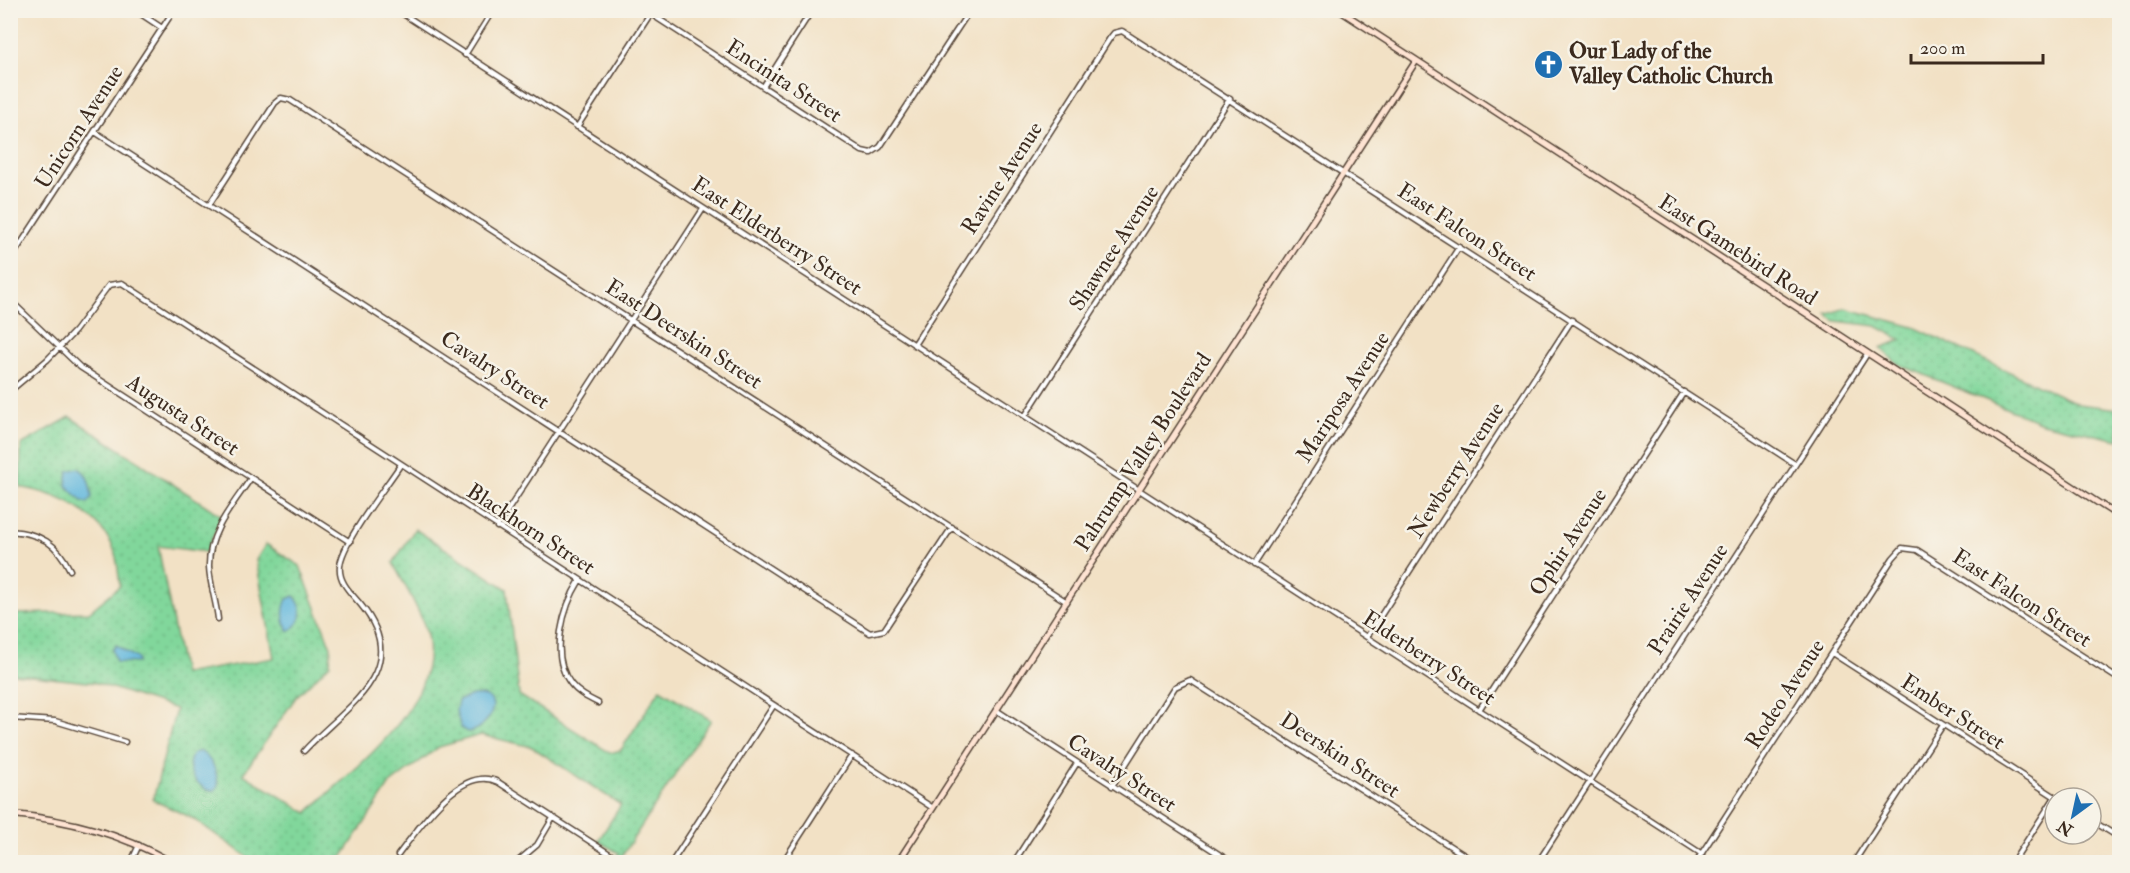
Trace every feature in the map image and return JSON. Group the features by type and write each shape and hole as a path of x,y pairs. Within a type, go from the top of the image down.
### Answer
{"main road":[{"name":"East Gamebird Road","path":"1339,10 2120,516"},
{"name":"Pahrump Valley Boulevard","path":"898,862 1416,60"},
{"path":"10,814 89,826 139,845 171,862"}],"street":[{"path":"135,10 162,28"},
{"name":"Unicorn Avenue","path":"10,260 174,10"},
{"name":"East Elderberry Street","path":"397,10 1139,489"},
{"path":"465,54 493,10"},
{"path":"763,87 812,10"},
{"name":"Encinita Street","path":"652,12 862,151 871,153 880,147 970,10"},
{"path":"577,127 652,12"},
{"name":"East Falcon Street","path":"1120,31 1128,33 1230,98 1795,464"},
{"name":"Ravine Avenue","path":"914,345 1110,38 1120,31"},
{"name":"East Deerskin Street","path":"209,205 275,103 281,98 290,100 1067,602"},
{"name":"Shawnee Avenue","path":"1025,416 1230,98"},
{"name":"Cavalry Street","path":"95,132 870,633 878,633 894,617 952,527"},
{"path":"497,526 703,209"},
{"name":"Mariposa Avenue","path":"1254,565 1459,247"},
{"name":"Blackhorn Street","path":"59,349 82,324 109,285 122,284 933,808"},
{"name":"Augusta Street","path":"10,300 59,349 104,383 350,542"},
{"name":"Newberry Avenue","path":"1367,638 1572,320"},
{"path":"10,391 59,349"},
{"name":"Prairie Avenue","path":"1538,862 1867,354"},
{"name":"Ophir Avenue","path":"1479,710 1684,392"},
{"path":"304,751 362,696 370,685 379,664 380,651 376,629 340,575 341,560 400,464"},
{"path":"218,619 209,567 212,542 222,522 251,478"},
{"name":"Elderberry Street","path":"1139,489 1702,854"},
{"path":"10,531 29,533 46,540 56,548 70,570"},
{"name":"East Falcon Street","path":"1905,547 1917,550 2120,680"},
{"name":"Rodeo Avenue","path":"1696,862 1893,558 1905,547"},
{"path":"580,580 570,596 562,618 562,659 572,686 598,703"},
{"name":"Ember Street","path":"1832,653 2043,789"},
{"name":"Deerskin Street","path":"1112,786 1171,692 1186,680 1197,682 1475,862"},
{"path":"672,862 774,705"},
{"name":"Cavalry Street","path":"996,710 1230,862"},
{"path":"10,718 55,721 125,742"},
{"path":"1854,862 1943,725"},
{"path":"783,862 852,755"},
{"path":"1023,862 1015,860 1077,763"},
{"path":"398,855 431,811 461,787 480,778 498,782 622,862"},
{"path":"2013,862 2043,817"},
{"path":"517,862 537,845 553,818"},
{"path":"2103,827 2120,838"},
{"path":"131,862 139,845"}],"green space":[{"path":"1845,308 1914,327 2078,404 2119,409 2119,440 2042,423 1898,364 1880,348 1902,340 1876,326 1836,321 1827,315"},
{"path":"70,417 222,516 206,552 158,546 183,674 274,658 256,560 266,544 300,566 331,647 330,664 296,697 243,774 307,813 371,754 393,730 411,706 424,680 429,653 424,625 393,563 415,529 507,589 519,695 610,753 621,750 660,689 711,720 618,862 613,862 619,853 598,841 621,805 532,747 481,735 439,747 390,784 339,862 255,862 192,818 153,800 176,709 97,683 14,674 16,614 89,612 120,586 114,549 95,522 85,513 61,499 20,487 21,445"}],"water":[{"path":"78,468 85,473 90,484 92,497 88,503 82,501 66,485 68,471"},
{"path":"294,596 300,605 301,615 298,624 289,631 284,620 284,607 287,599"},
{"path":"116,645 138,659 138,663 116,662 112,650"},
{"path":"472,695 483,695 493,704 489,717 483,724 468,732 461,728 456,711 458,701"},
{"path":"200,751 211,762 217,775 218,786 215,791 197,783 190,771 190,759 194,753"}],"place":[{"name":"Our Lady of the Valley Catholic Church","path":"1548,64"}]}
